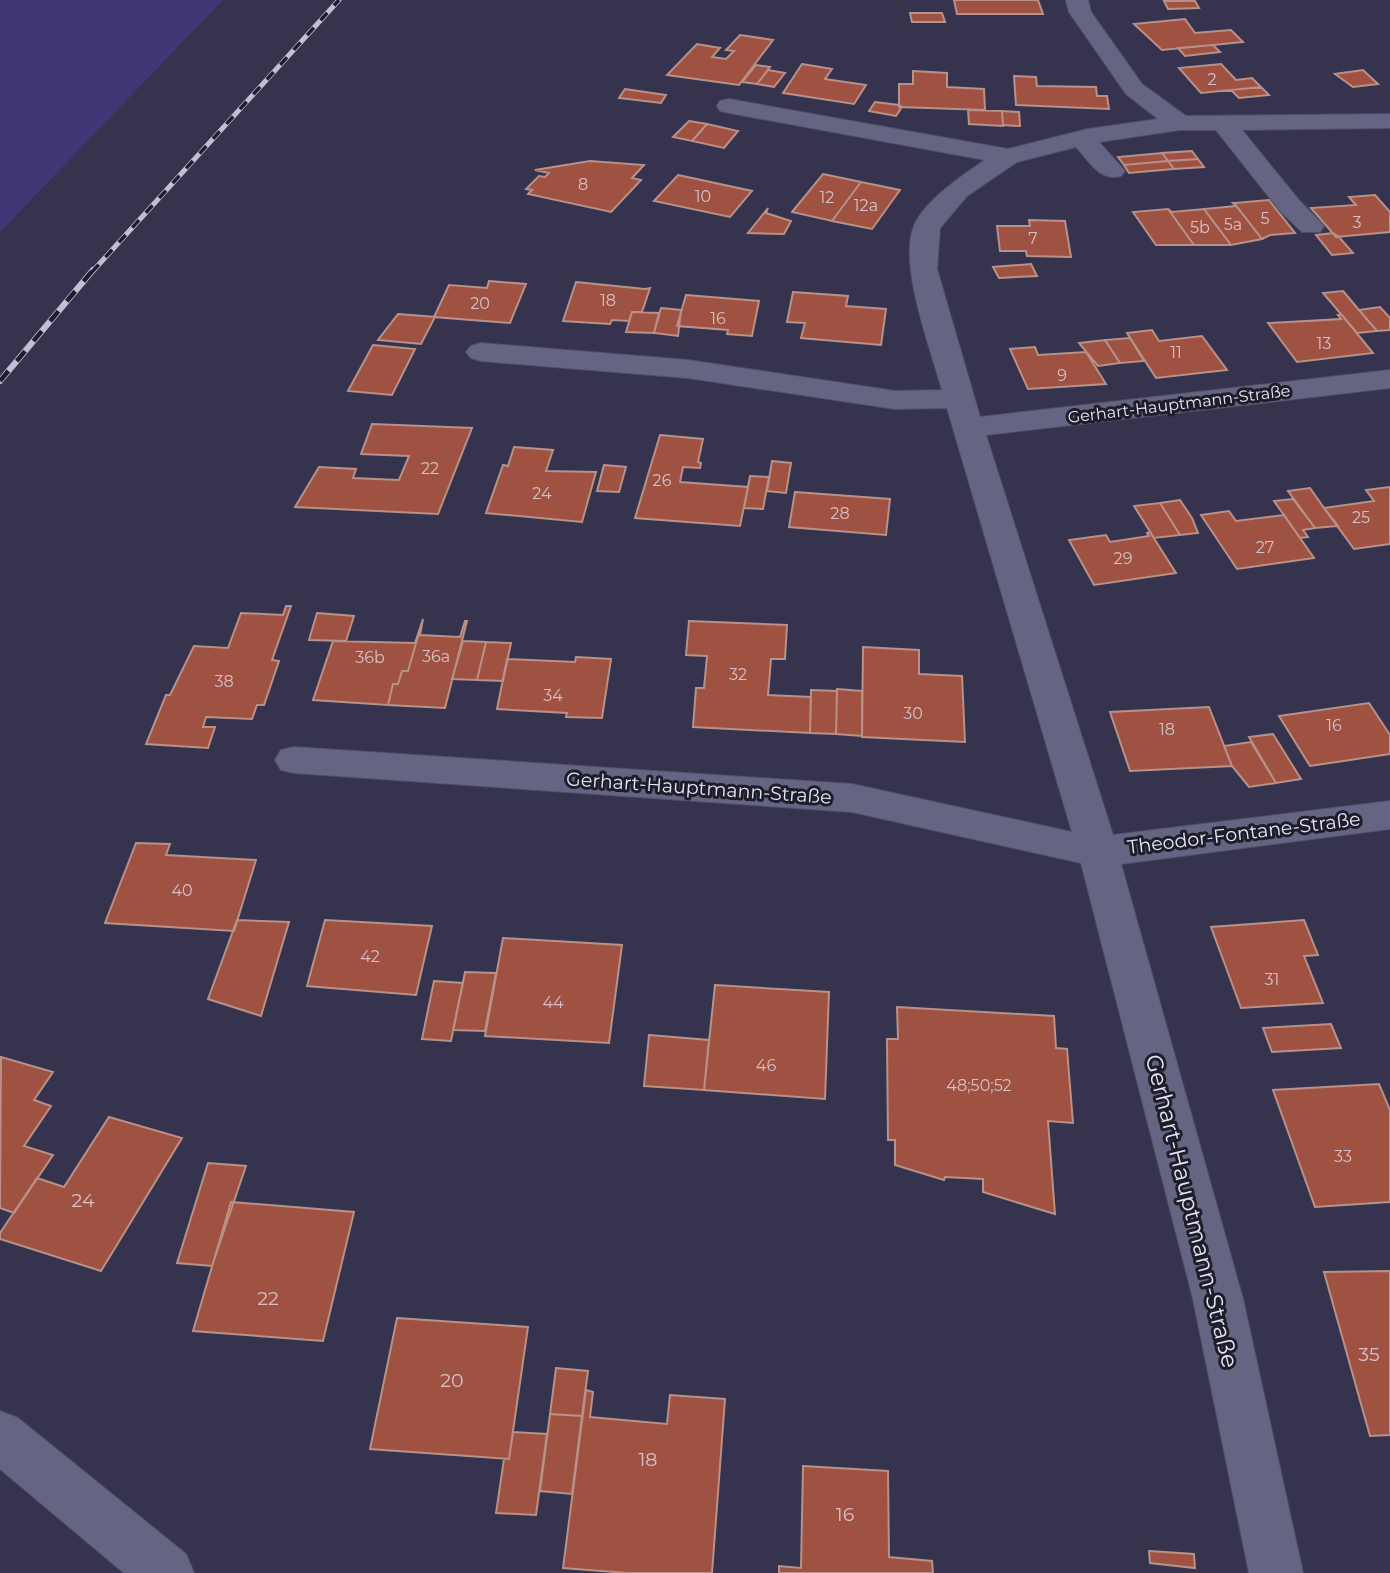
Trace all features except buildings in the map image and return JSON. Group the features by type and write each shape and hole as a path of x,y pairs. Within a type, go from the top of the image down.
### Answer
{"street":[{"path":"1077,0 1080,12 1134,89 1180,123"},
{"name":"Gerhart-Hauptmann-Straße","path":"729,106 1008,158"},
{"name":"Gerhart-Hauptmann-Straße","path":"1276,1573 1218,1299 1098,852 964,414 923,268 926,227 958,190 1008,158 1081,138 1180,123 1390,121"},
{"path":"1223,122 1289,205 1311,226"},
{"path":"1081,138 1112,171"},
{"name":"Gerhart-Hauptmann-Straße","path":"481,352 688,369 895,400 964,414 1390,379"},
{"name":"Gerhart-Hauptmann-Straße","path":"294,760 852,798 1098,852"},
{"name":"Theodor-Fontane-Straße","path":"1098,852 1390,814"},
{"path":"0,1436 167,1573"}],"shaded area":[{"path":"0,0 223,0 0,232"}],"railway":[{"path":"92,272 339,0"},
{"path":"0,381 93,270"}]}
